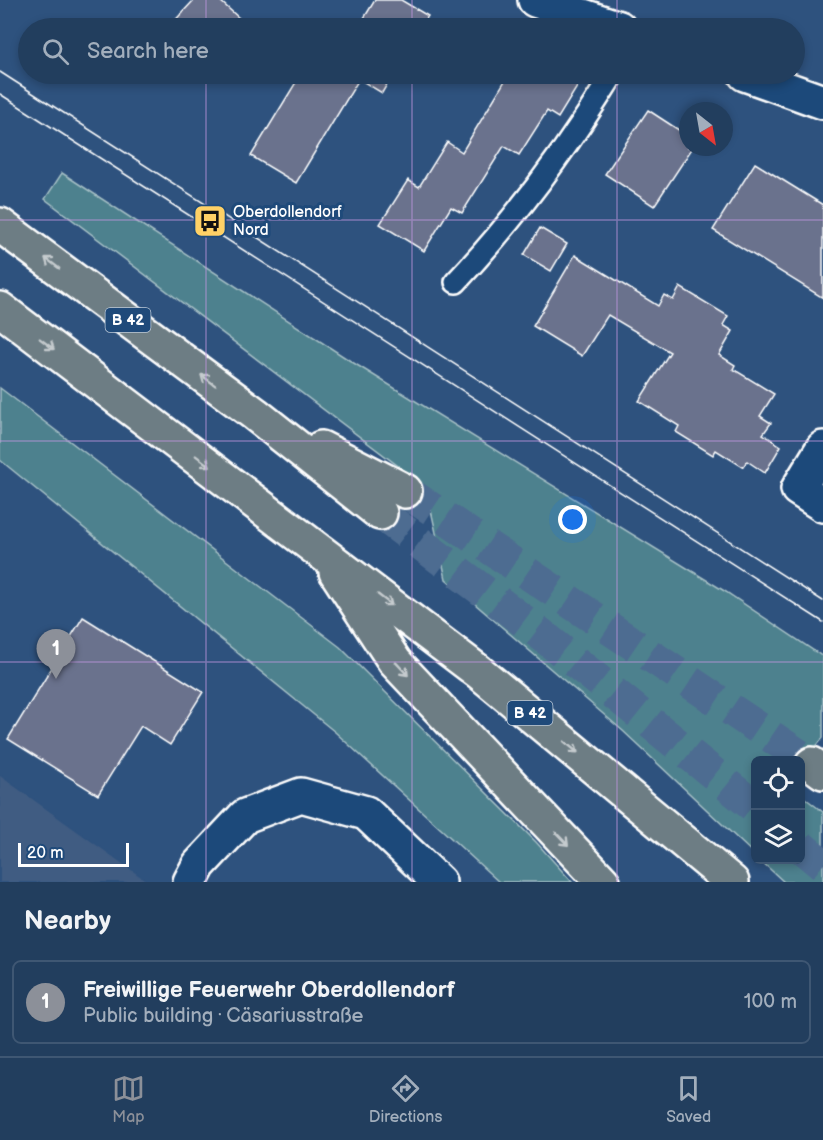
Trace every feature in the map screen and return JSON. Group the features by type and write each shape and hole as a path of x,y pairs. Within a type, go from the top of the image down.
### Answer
{"highway":[{"name":"B 42","path":"0,225 255,414 380,513"},
{"name":"B 42","path":"0,309 479,672 732,882"},
{"name":"B 42","path":"255,414 405,491"},
{"name":"B 42","path":"322,551 395,662 603,882"}],"street":[{"path":"535,0 589,18"},
{"path":"773,84 823,102"},
{"path":"823,448 798,489 823,505"},
{"path":"190,882 199,865 245,816 301,795 366,813 439,882"}],"lane":[{"path":"456,282 501,234 566,149 607,84"}],"shaded area":[{"path":"0,776 148,882 0,882"}],"green space":[{"path":"62,173 352,362 726,592 823,657 823,738 805,760 805,756 751,756 751,851 623,731 446,579 426,487 45,199"},
{"path":"0,388 340,647 536,842 572,882 499,882 335,732 0,460"},
{"path":"805,798 823,812 823,882 784,882 764,864 805,864"}],"building":[{"path":"194,0 219,0 239,18 177,18"},
{"path":"375,0 401,0 428,16 427,18 364,18"},
{"path":"295,84 356,84 296,183 251,156"},
{"path":"367,84 387,84 382,93"},
{"path":"503,84 579,84 558,118 547,111 519,155 504,146 462,213 451,207 424,251 380,224 408,180 419,187 447,142 462,152"},
{"path":"648,110 679,130 679,156 687,156 654,206 605,174"},
{"path":"755,163 823,205 823,298 713,230"},
{"path":"540,228 567,244 551,271 524,255"},
{"path":"575,255 658,306 664,295 673,300 680,287 728,316 723,325 733,331 719,355 735,365 733,369 774,394 760,416 771,423 763,434 781,446 765,473 747,461 743,467 716,450 713,455 676,432 679,426 639,401 670,352 608,315 582,356 533,326"},
{"path":"83,617 203,692 170,745 141,726 98,795 8,739"}],"tunnel":[{"path":"405,491 812,764"},
{"path":"380,513 542,635 751,804"},
{"path":"805,850 823,865"}],"tram line":[{"path":"0,72 18,84"},
{"path":"19,84 823,601"},
{"path":"0,94 823,622"}],"place":[{"name":"Oberdollendorf Nord","path":"210,221"},
{"name":"Freiwillige Feuerwehr Oberdollendorf","path":"56,679"}]}
